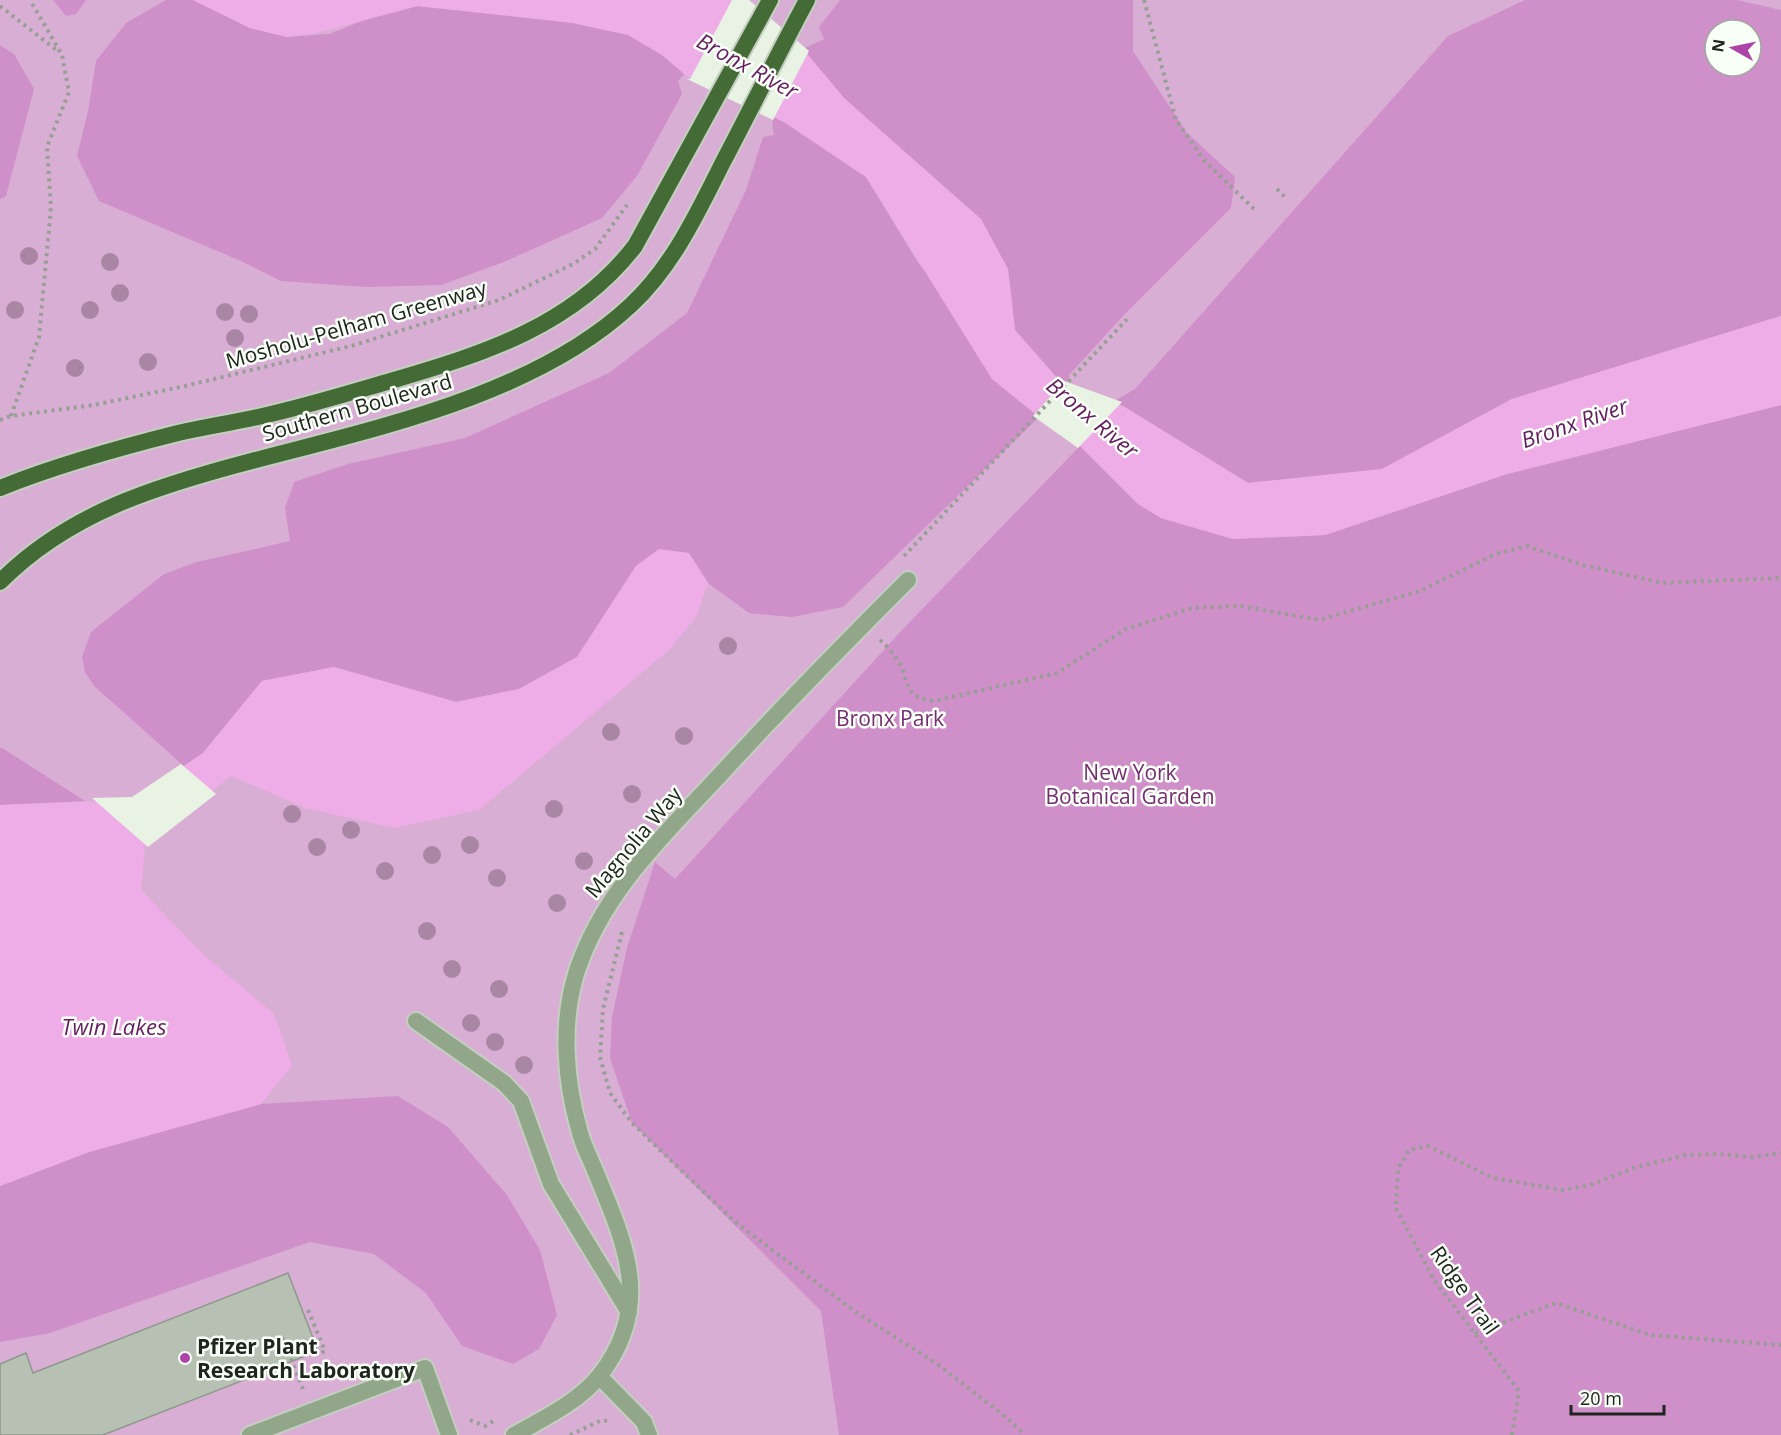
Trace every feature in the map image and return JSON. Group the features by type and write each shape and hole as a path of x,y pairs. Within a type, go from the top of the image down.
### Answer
{"main road":[{"name":"Southern Boulevard","path":"0,488 103,453 175,434 302,406 429,370 517,339 567,311 620,265 649,224 770,0"},
{"name":"Southern Boulevard","path":"4,577 88,516 137,494 167,483 391,424 472,396 546,363 610,323 647,288 678,247 804,6"}],"lane":[{"name":"Magnolia Way","path":"514,1435 580,1394 599,1376 619,1343 629,1312 632,1287 630,1265 622,1235 579,1130 566,1052 570,1001 576,975 597,924 611,899 653,848 786,703 908,580"},
{"path":"416,1021 504,1083 521,1101 551,1184 629,1312"},
{"path":"250,1435 425,1368 450,1435"},
{"path":"599,1376 644,1422 649,1435"}],"path":[{"path":"10,416 39,337 51,207 47,147 69,92 62,55 30,0"},
{"path":"1144,0 1176,120 1204,160 1257,212"},
{"path":"0,6 62,55"},
{"path":"1277,189 1287,199"},
{"name":"Mosholu-Pelham Greenway","path":"0,420 10,416 94,405 185,386 351,346 499,300 573,264 595,249 633,197"},
{"path":"900,560 1130,316"},
{"path":"860,627 881,641 892,653 914,696 934,701 1057,673 1126,629 1192,608 1240,606 1319,620 1420,591 1496,554 1527,546 1583,565 1662,583 1781,578"},
{"path":"611,899 623,906 625,915 603,1009 600,1057 610,1093 632,1123 735,1222 857,1313 936,1363 1007,1418 1025,1435"},
{"name":"Ridge Trail","path":"1512,1435 1519,1391 1434,1280 1396,1208 1398,1169 1409,1150 1428,1146 1492,1178 1562,1190 1590,1185 1634,1168 1686,1155 1718,1154 1753,1157 1781,1153"},
{"path":"1475,1333 1556,1303 1650,1335 1781,1345"},
{"path":"308,1310 325,1351 316,1355"},
{"path":"276,1340 282,1337 306,1395"},
{"path":"293,1365 298,1362"},
{"path":"464,1412 478,1427 485,1426 503,1416"},
{"path":"570,1435 602,1420 611,1421"}],"green space":[{"name":"New York Botanical Garden","path":"0,0 1781,0 1781,1435 0,1435"},
{"path":"53,0 86,0 76,14 66,16"},
{"path":"166,0 193,0 250,28 287,37 329,34 385,12 418,6 573,23 628,35 662,55 684,74 678,81 682,94 637,176 602,218 504,262 441,285 367,287 281,281 241,261 99,201 77,156 88,111 96,61 126,23"},
{"path":"840,0 1133,0 1133,51 1187,133 1235,177 1231,208 1124,315 1070,374 1065,387 1015,330 1008,269 844,98 803,49 824,39 819,27"},
{"path":"1525,0 1737,0 1781,10 1781,316 1512,399 1382,469 1248,483 1113,402 1135,389 1448,36"},
{"path":"0,45 14,54 34,89 6,196 0,199"},
{"path":"775,116 866,177 917,261 1039,417 843,607 792,617 749,613 708,583 689,553 636,566 577,657 519,689 456,702 334,667 262,681 203,753 184,766 94,686 85,672 82,657 91,632 164,574 197,562 290,541 285,508 294,482 348,464 465,438 609,373 687,313 746,190 763,137 774,135 772,122"},
{"name":"Bronx Park","path":"1781,405 1781,1435 839,1435 821,1311 632,1123 610,1058 612,1017 627,948 655,862 675,879 902,630 1080,446 1138,504 1161,518 1233,539 1325,535 1507,474"},
{"path":"0,748 2,748 85,801 0,805"},
{"path":"398,1096 448,1127 507,1195 540,1250 557,1315 539,1349 513,1364 462,1346 426,1293 374,1254 310,1242 50,1333 0,1342 0,1186 89,1152 261,1104"}],"water":[{"name":"Bronx River","path":"193,0 744,0 803,49 844,98 981,219 1008,269 1015,330 1065,387 1123,406 1248,483 1382,469 1512,399 1781,316 1781,405 1507,474 1325,535 1233,539 1161,518 1138,504 1080,446 992,379 866,177 784,122 694,82 662,55 628,35 573,23 418,6 316,33 287,37 250,28"},
{"name":"Twin Lakes","path":"659,549 689,553 708,583 696,617 670,649 479,810 394,828 306,808 231,776 145,844 141,890 206,957 274,1014 292,1065 261,1104 89,1152 0,1186 0,805 133,800 203,753 262,681 334,667 456,702 519,689 577,657 636,566"}],"pier":[{"path":"732,0 749,0 809,51 773,120 687,79 690,79"},
{"path":"1064,381 1122,402 1078,448 1033,416"},
{"path":"181,764 216,794 148,847 92,798 132,797"}],"building":[{"name":"Pfizer Plant Research Laboratory","path":"288,1273 318,1351 103,1435 0,1435 0,1364 26,1353 33,1373"}],"place":[{"name":"Pfizer Plant Research Laboratory","path":"185,1358"}]}
